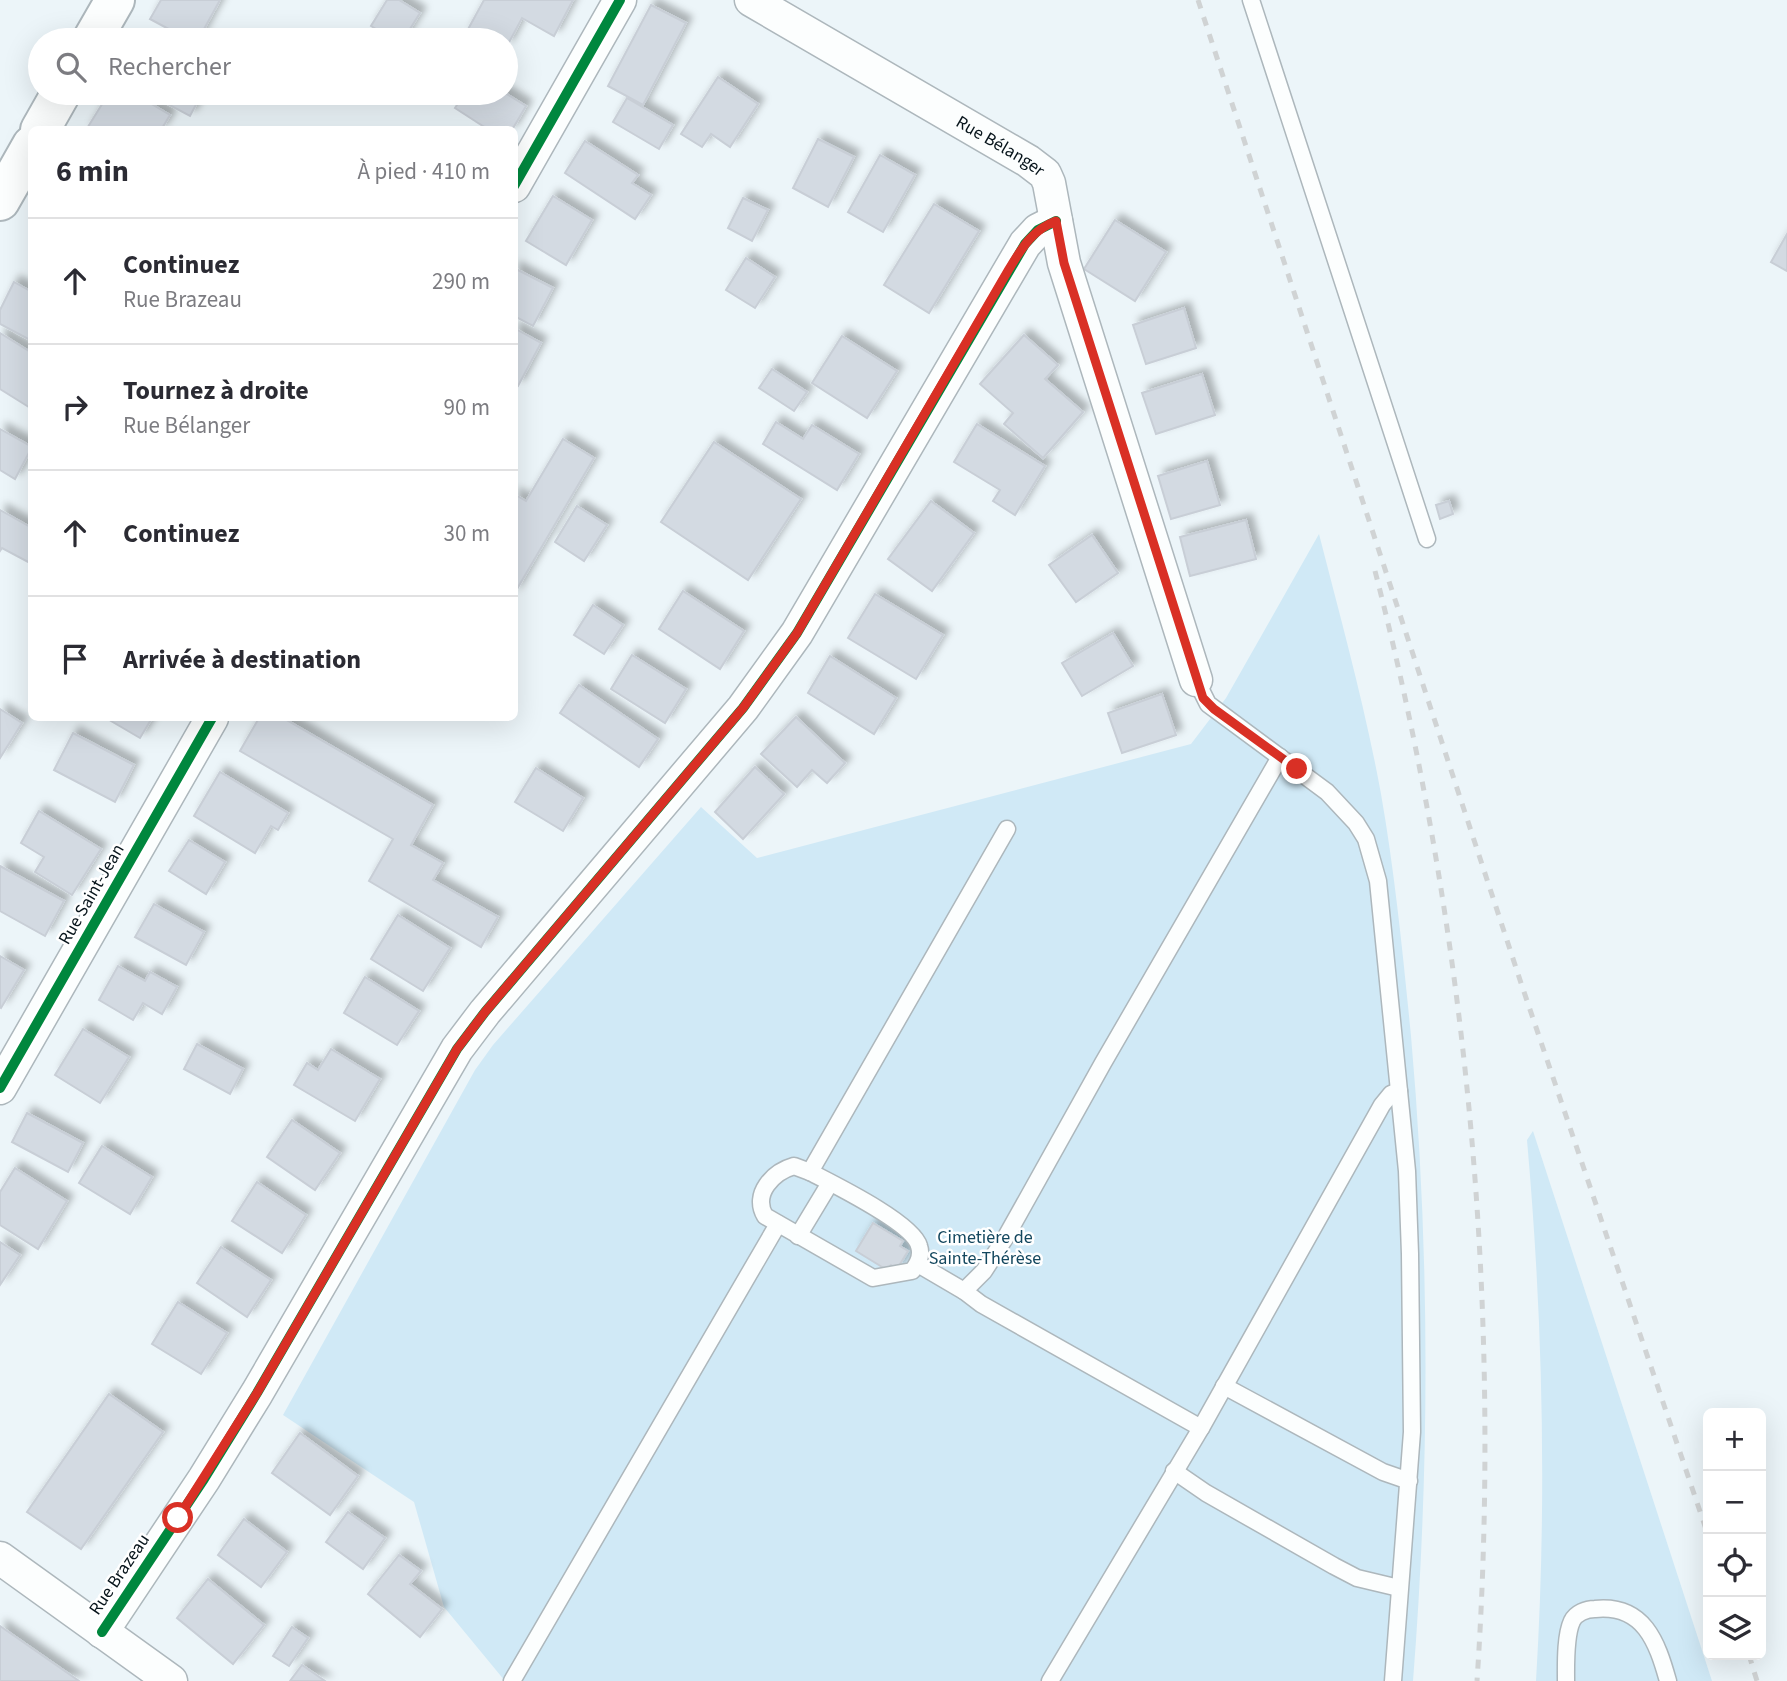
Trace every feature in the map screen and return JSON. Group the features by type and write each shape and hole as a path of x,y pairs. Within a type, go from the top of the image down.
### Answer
{"street":[{"path":"99,28 115,0"},
{"path":"518,179 620,0"},
{"name":"Rue Bélanger","path":"751,0 1028,161 1045,174 1064,263 1196,680"},
{"path":"42,126 54,105"},
{"path":"0,201 28,152"},
{"name":"Rue Brazeau","path":"102,1632 204,1479 257,1393 457,1049 485,1012 650,820 765,679 797,633 1020,252 1038,230 1056,221"},
{"name":"Rue Saint-Jean","path":"0,1088 210,721"},
{"path":"0,1558 171,1681"}],"lane":[{"path":"1251,0 1427,538"},
{"path":"1196,680 1208,704 1327,792 1356,822 1372,855 1381,905 1399,1091 1410,1268 1412,1397 1409,1481 1393,1681"},
{"path":"964,1291 984,1271 1007,1235 1143,992 1280,757"},
{"path":"810,1172 1007,829"},
{"path":"1050,1681 1201,1428 1382,1105 1391,1094 1399,1091"},
{"path":"794,1166 830,1183 905,1227 919,1245 920,1257 912,1271 873,1278 778,1224 765,1216 762,1210 761,1203 767,1183 775,1174 794,1166"},
{"path":"799,1236 830,1183"},
{"path":"512,1681 778,1224"},
{"path":"918,1264 981,1304 1201,1428"},
{"path":"1224,1385 1383,1472 1409,1481"},
{"path":"1174,1471 1206,1493 1357,1578 1399,1588"},
{"path":"1566,1681 1573,1620 1581,1612 1605,1608 1631,1615 1641,1622 1656,1643 1668,1681"}],"green space":[{"name":"Cimetière de Sainte-Thérèse","path":"1319,534 1375,761 1395,884 1411,1036 1422,1197 1426,1358 1423,1520 1413,1681 505,1681 444,1607 414,1502 283,1415 475,1070 493,1045 701,807 757,858 1191,744 1226,698"},
{"path":"1533,1131 1712,1681 1536,1681 1542,1410 1537,1275 1527,1140"}],"building":[{"path":"161,0 220,0 205,28 167,28 150,19"},
{"path":"387,0 399,0 420,13 411,28 371,26"},
{"path":"484,0 573,0 554,36 522,18 517,28 469,28"},
{"path":"651,5 686,23 643,105 608,86"},
{"path":"718,77 758,104 730,147 711,134 702,147 681,134"},
{"path":"627,98 673,125 659,149 613,122"},
{"path":"518,101 526,106 514,126 483,126 455,108 457,105 518,105"},
{"path":"102,105 153,105 170,115 163,126 88,126"},
{"path":"169,105 196,105 190,116"},
{"path":"818,139 854,157 828,207 793,188"},
{"path":"585,141 638,175 632,183 651,195 635,219 565,173"},
{"path":"880,155 915,175 883,232 848,212"},
{"path":"553,196 592,220 566,265 526,241"},
{"path":"743,198 768,210 752,241 728,228"},
{"path":"934,204 979,231 929,313 884,285"},
{"path":"1115,220 1166,252 1135,301 1084,269"},
{"path":"1787,234 1787,271 1771,262"},
{"path":"746,258 775,277 755,308 726,290"},
{"path":"518,270 553,288 533,326 518,318"},
{"path":"14,282 28,290 28,339 0,324 0,310"},
{"path":"1184,308 1196,348 1146,364 1133,325"},
{"path":"518,330 541,343 518,386"},
{"path":"0,333 28,350 28,406 0,389"},
{"path":"1024,335 1058,365 1045,379 1083,412 1043,458 1004,424 1013,413 980,384"},
{"path":"842,336 897,371 867,418 812,383"},
{"path":"772,369 807,392 794,411 759,388"},
{"path":"1202,374 1215,415 1156,434 1142,393"},
{"path":"776,422 803,439 812,425 859,454 837,490 763,444"},
{"path":"977,424 1045,466 1015,515 993,501 1000,490 954,462"},
{"path":"0,429 28,445 28,455 15,479 0,470"},
{"path":"563,439 594,458 518,587 518,496 526,501"},
{"path":"714,442 801,499 748,580 661,522"},
{"path":"1207,461 1220,505 1171,519 1158,476"},
{"path":"931,501 974,533 932,591 888,559"},
{"path":"1449,501 1453,514 1440,519 1436,505"},
{"path":"577,506 607,525 584,561 555,542"},
{"path":"0,510 28,526 28,562 2,548 0,551"},
{"path":"1246,520 1256,559 1190,576 1180,537"},
{"path":"1092,535 1118,573 1076,602 1049,565"},
{"path":"683,591 744,631 720,669 659,629"},
{"path":"875,594 943,635 916,679 848,638"},
{"path":"593,605 623,625 604,654 574,635"},
{"path":"1113,633 1133,666 1082,696 1062,663"},
{"path":"632,655 686,689 665,723 611,689"},
{"path":"830,656 896,698 874,734 808,693"},
{"path":"579,685 658,739 639,767 560,713"},
{"path":"1162,694 1176,735 1122,753 1108,713"},
{"path":"0,709 22,723 0,758"},
{"path":"796,717 845,763 827,783 812,770 797,787 761,754"},
{"path":"111,721 150,721 140,738"},
{"path":"257,721 288,721 433,805 411,845 443,863 433,880 498,917 481,947 369,881 393,839 240,751"},
{"path":"73,733 134,765 115,802 54,770"},
{"path":"755,767 784,794 743,839 715,812"},
{"path":"536,768 583,798 563,831 515,802"},
{"path":"220,772 288,813 278,830 271,826 255,853 194,816"},
{"path":"39,811 101,849 72,895 35,872 44,857 21,843"},
{"path":"189,840 225,862 206,894 169,871"},
{"path":"0,866 64,901 45,936 0,911"},
{"path":"154,904 204,932 186,965 135,937"},
{"path":"398,915 450,948 423,991 371,959"},
{"path":"0,956 24,970 1,1008 0,1007"},
{"path":"118,966 145,981 150,972 177,987 162,1014 143,1003 133,1020 99,1000"},
{"path":"365,977 419,1011 397,1045 344,1013"},
{"path":"83,1029 129,1057 100,1103 55,1075"},
{"path":"197,1044 243,1069 230,1094 184,1069"},
{"path":"331,1049 380,1079 355,1121 294,1085 307,1063 318,1070"},
{"path":"27,1113 83,1143 68,1172 12,1142"},
{"path":"292,1120 340,1153 315,1190 267,1157"},
{"path":"102,1146 152,1177 130,1214 79,1183"},
{"path":"15,1168 67,1201 38,1249 0,1225 0,1192"},
{"path":"257,1182 306,1215 282,1253 232,1221"},
{"path":"873,1223 903,1241 900,1246 908,1251 897,1269 891,1265 887,1270 856,1251"},
{"path":"0,1242 20,1255 0,1285"},
{"path":"221,1247 271,1280 247,1317 197,1283"},
{"path":"178,1302 227,1333 201,1374 152,1344"},
{"path":"109,1394 163,1432 81,1549 27,1512"},
{"path":"300,1433 358,1476 330,1515 272,1473"},
{"path":"348,1512 385,1538 363,1569 326,1542"},
{"path":"244,1519 287,1552 261,1587 218,1555"},
{"path":"399,1555 421,1571 410,1584 442,1609 420,1637 368,1594"},
{"path":"208,1579 264,1625 233,1664 177,1618"},
{"path":"0,1626 79,1681 0,1681"},
{"path":"292,1627 308,1638 289,1666 273,1656"},
{"path":"302,1665 325,1681 290,1681"}],"railway":[{"path":"1198,0 1521,983 1708,1534"},
{"path":"1375,571 1407,707 1434,845 1455,983 1470,1122 1480,1261 1485,1401 1484,1541 1477,1681"},
{"path":"1751,1660 1757,1681"}],"cycle path":[{"path":"518,179 620,0"},
{"path":"102,1632 204,1479 257,1393 457,1049 485,1012 743,708 797,633 1025,244 1038,230 1056,221"},
{"path":"0,1088 210,721"}],"route":[{"path":"178,1518 257,1393 457,1049 485,1012 650,820 765,679 797,633 1009,269 1031,236 1044,226 1056,221 1064,263 1203,698 1214,709 1297,769"}]}
